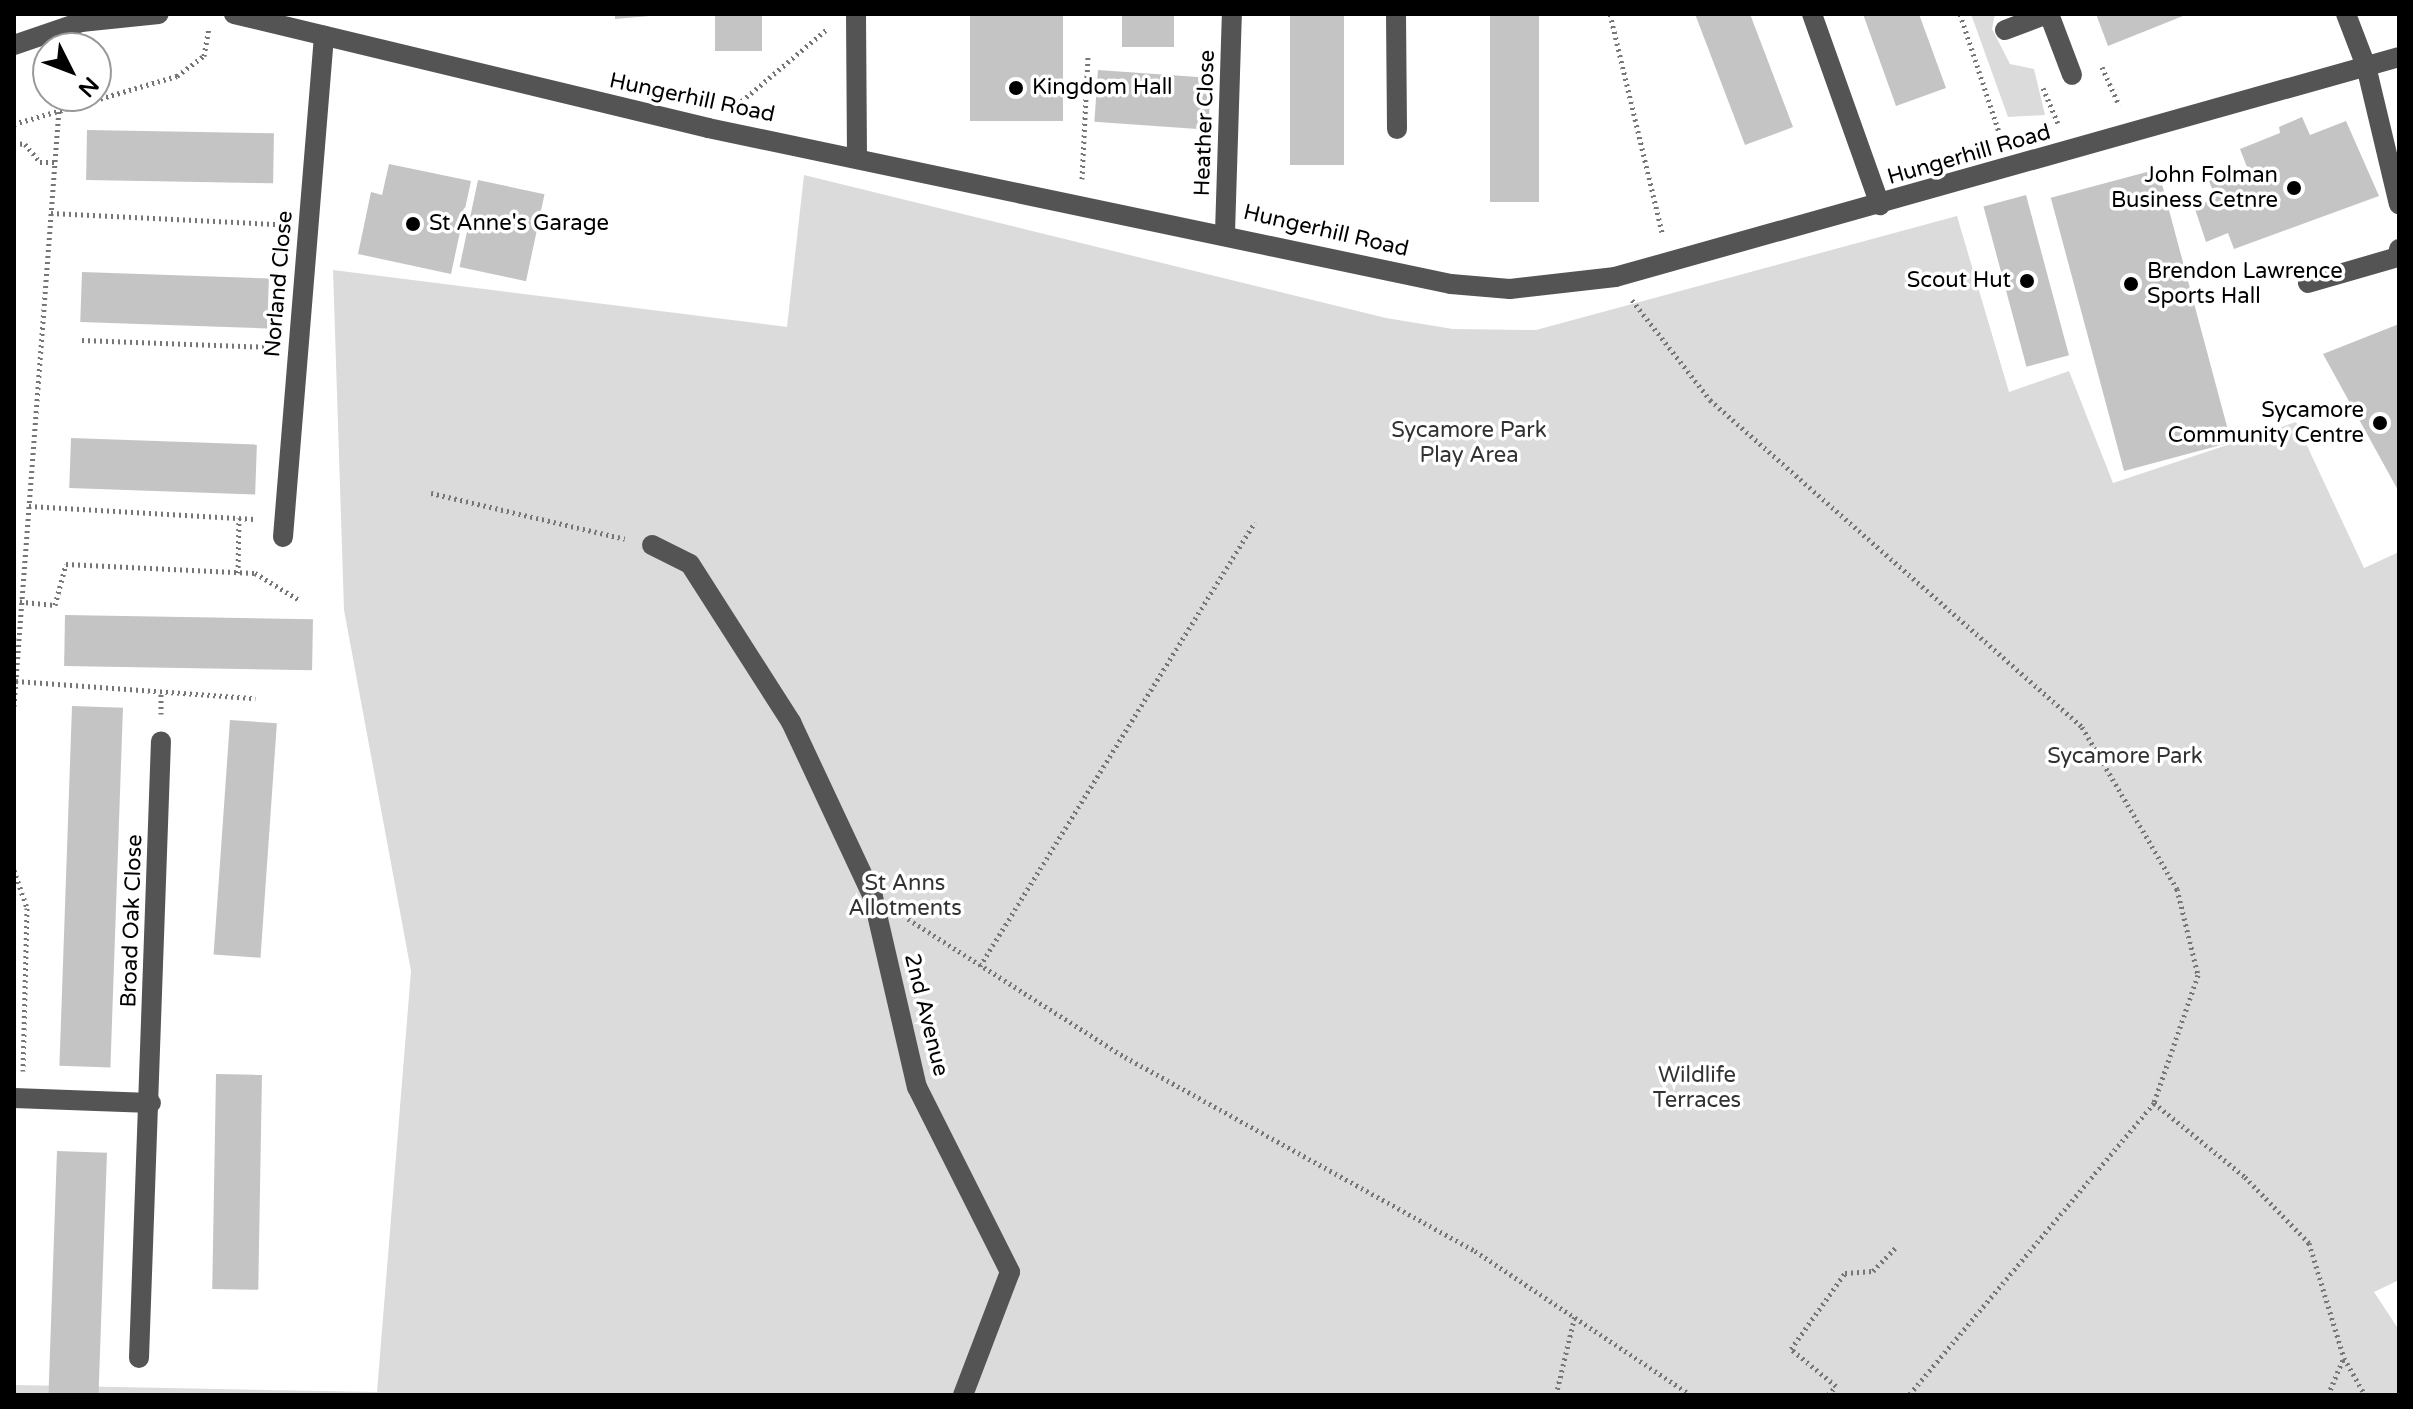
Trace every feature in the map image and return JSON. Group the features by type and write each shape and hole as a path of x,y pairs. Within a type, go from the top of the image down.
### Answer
{"street":[{"path":"14,45 81,22 159,14"},
{"name":"Hungerhill Road","path":"234,14 708,128 857,156 1080,208 1225,233 1451,284 1510,289 1615,277 2131,136 2399,57"},
{"path":"856,14 857,156"},
{"name":"Heather Close","path":"1225,233 1232,14"},
{"path":"1396,14 1397,129"},
{"path":"1812,14 1880,205"},
{"path":"2005,30 2048,14 2072,75"},
{"path":"2346,14 2366,66 2399,204"},
{"name":"Norland Close","path":"283,529 324,36"},
{"path":"2308,283 2398,257 2399,249"},
{"name":"2nd Avenue","path":"652,545 690,564 791,722 873,897 917,1087 1010,1272 963,1395"},
{"name":"Broad Oak Close","path":"139,1358 151,1103 161,741"},
{"path":"18,1098 151,1103"}],"path":[{"path":"112,94 177,76 204,56 212,14"},
{"path":"1610,14 1669,261"},
{"path":"1960,14 2011,169"},
{"path":"708,128 833,24"},
{"path":"1080,208 1088,57"},
{"path":"2071,152 2042,86 2102,66 2131,136"},
{"path":"14,124 50,112"},
{"path":"14,706 59,112"},
{"path":"14,143 25,144 40,162 55,162"},
{"path":"51,213 308,225"},
{"path":"1615,277 1710,400 2082,727 2177,889 2198,975 2154,1103 1909,1395"},
{"path":"82,340 298,348"},
{"path":"431,493 652,545"},
{"path":"29,506 239,518 283,529"},
{"path":"238,573 239,518"},
{"path":"980,966 1255,522"},
{"path":"14,601 55,605 66,564 255,573 299,600"},
{"path":"16,681 255,698"},
{"path":"14,870 27,908 18,1098"},
{"path":"873,897 1125,1057 1475,1251 1691,1395"},
{"path":"2154,1103 2245,1177 2309,1243 2344,1358 2365,1395"},
{"path":"1828,1395 1836,1386 1791,1349 1845,1273 1873,1271 1895,1248"},
{"path":"1556,1395 1575,1315"},
{"path":"2328,1395 2344,1358"}],"green space":[{"path":"1971,14 1995,14 1992,29 2010,64 2034,69 2045,115 2008,117"},
{"name":"St Anns Allotments","path":"804,175 1386,318 1453,329 1536,330 1957,216 2009,392 2069,371 2113,483 2296,422 2364,568 2399,552 2399,1280 2374,1292 2399,1330 2399,1395 14,1395 14,1385 377,1392 411,971 344,610 333,270 787,327"}],"building":[{"path":"615,14 650,14 650,16 615,19"},
{"path":"715,14 762,14 762,51 715,51"},
{"name":"Kingdom Hall","path":"970,14 1063,14 1063,121 970,121"},
{"path":"1122,14 1174,14 1174,47 1122,47"},
{"path":"1290,14 1344,14 1344,165 1290,165"},
{"path":"1490,14 1539,14 1539,202 1490,202"},
{"path":"1695,14 1750,14 1793,127 1745,145"},
{"path":"1863,14 1919,14 1946,88 1896,106"},
{"path":"2096,14 2188,14 2108,46"},
{"path":"1098,70 1212,78 1208,130 1094,122"},
{"name":"John Folman Business Cetnre","path":"2302,117 2310,135 2346,121 2379,196 2234,249 2228,233 2206,242 2194,206 2216,199 2209,181 2247,167 2240,149 2280,133 2279,127"},
{"path":"87,130 274,133 273,183 86,180"},
{"name":"St Anne's Garage","path":"389,164 471,181 451,274 358,254 371,192 382,195"},
{"name":"Brendon Lawrence Sports Hall","path":"2158,169 2231,442 2124,471 2051,198"},
{"path":"478,180 545,194 526,281 459,267"},
{"name":"Scout Hut","path":"2026,195 2069,355 2026,367 1983,206"},
{"path":"82,272 269,279 267,328 80,322"},
{"name":"Sycamore Community Centre","path":"2399,324 2399,492 2323,354"},
{"path":"71,438 257,444 255,494 69,488"},
{"path":"65,615 313,619 312,670 64,666"},
{"path":"72,706 123,708 110,1068 59,1066"},
{"path":"230,720 277,723 260,958 214,954"},
{"path":"216,1074 262,1075 258,1290 212,1289"},
{"path":"57,1151 107,1153 99,1395 48,1395"}],"place":[{"name":"Kingdom Hall","path":"1016,88"},
{"name":"John Folman Business Cetnre","path":"2294,188"},
{"name":"St Anne's Garage","path":"413,224"},
{"name":"Scout Hut","path":"2027,281"},
{"name":"Brendon Lawrence Sports Hall","path":"2131,284"},
{"name":"Sycamore Community Centre","path":"2380,423"}],"park label":[{"name":"Sycamore Park Play Area","path":"1469,442"},
{"name":"Sycamore Park","path":"2125,757"},
{"name":"Wildlife Terraces","path":"1697,1088"}]}
